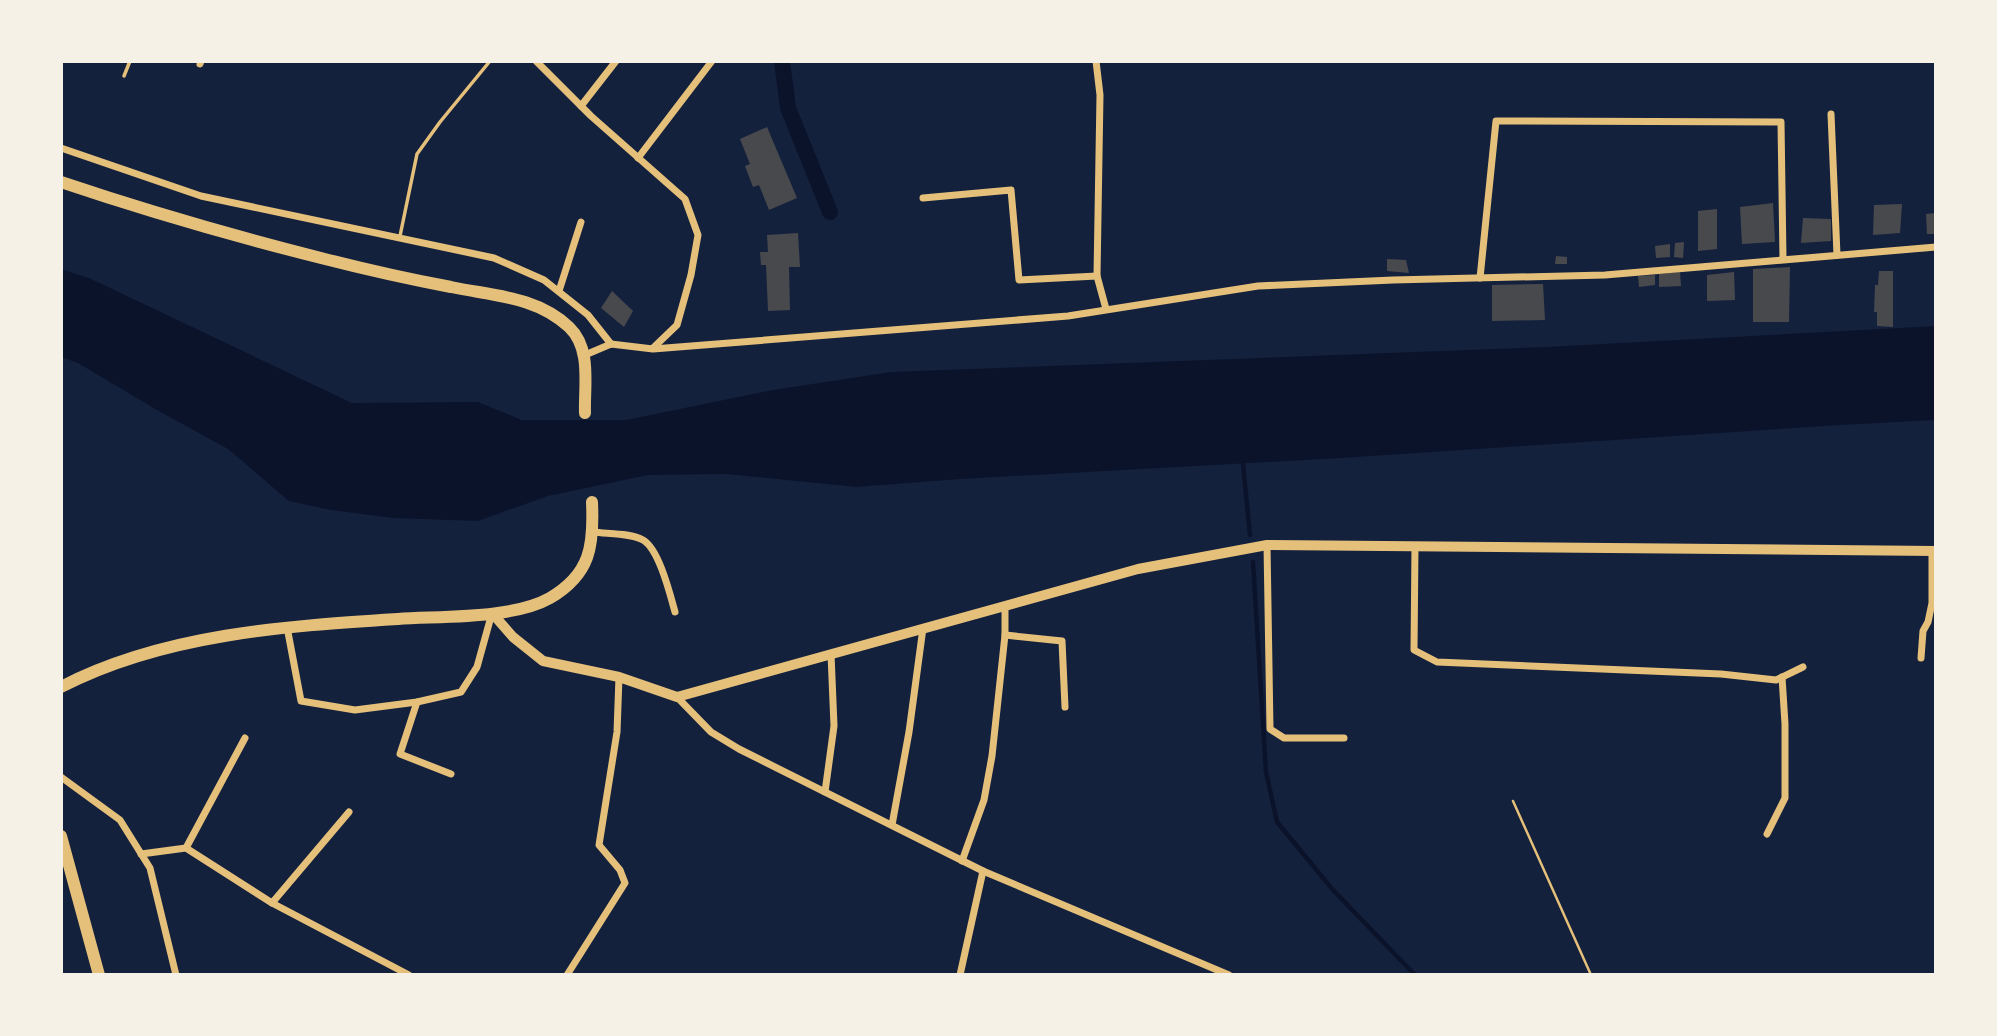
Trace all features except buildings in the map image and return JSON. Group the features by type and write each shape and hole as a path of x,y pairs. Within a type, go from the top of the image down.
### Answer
{"main road":[{"path":"61,182 132,206 321,258 450,287 524,300 550,312 572,329 585,355 585,413"},
{"path":"61,687 88,673 186,645 287,628 529,608 562,590 589,557 593,532 592,502"},
{"path":"61,835 99,975"}],"street":[{"path":"536,61 581,106 685,199 698,235 691,275 677,325 653,349"},
{"path":"581,106 616,61"},
{"path":"638,158 712,61"},
{"path":"1096,61 1100,95 1097,276 1106,309"},
{"path":"1831,114 1837,255"},
{"path":"1480,278 1496,121 1781,122 1783,259"},
{"path":"61,148 201,196 494,258 544,280 559,291 588,315 611,344"},
{"path":"923,198 1011,190 1019,280 1097,276"},
{"path":"559,291 581,222"},
{"path":"585,355 611,344 653,349 1068,316 1258,286 1605,275 1936,247"},
{"path":"593,532 638,538 648,544 666,583 675,611"},
{"path":"1267,545 1270,729 1284,738 1344,738"},
{"path":"677,697 1138,569 1267,545 1934,551 1932,603 1923,631 1921,658"},
{"path":"1415,546 1413,650 1437,662 1721,674 1776,680 1803,667"},
{"path":"962,861 984,800 992,756 1005,635 1005,606"},
{"path":"492,613 513,637 544,661 619,677 677,697 710,732 962,861 1229,975"},
{"path":"287,628 301,702 355,710 417,702 461,692 477,667 492,613"},
{"path":"892,825 909,732 923,628"},
{"path":"1005,635 1062,641 1065,707"},
{"path":"825,792 834,726 831,654"},
{"path":"566,975 625,883 620,870 599,845 617,732 619,677"},
{"path":"1767,834 1785,798 1782,677"},
{"path":"417,702 400,754 451,774"},
{"path":"186,848 245,738"},
{"path":"61,777 120,820 150,868 176,975"},
{"path":"272,903 349,812"},
{"path":"141,854 186,848 272,903 409,975"},
{"path":"960,975 983,871"}],"lane":[{"path":"124,76 130,61"},
{"path":"399,238 417,154 440,121 490,61"}],"path":[{"path":"1513,801 1591,975"}],"water":[{"path":"61,269 89,278 352,403 478,402 522,420 626,420 773,390 891,372 1546,347 1936,326 1936,420 856,487 726,474 648,475 548,496 478,521 393,518 331,510 289,501 228,449 78,363 61,357"}],"waterway":[{"path":"782,61 788,108 830,212"},
{"path":"1243,464 1250,535"},
{"path":"1253,562 1266,772 1277,822 1333,890 1415,975"}]}
